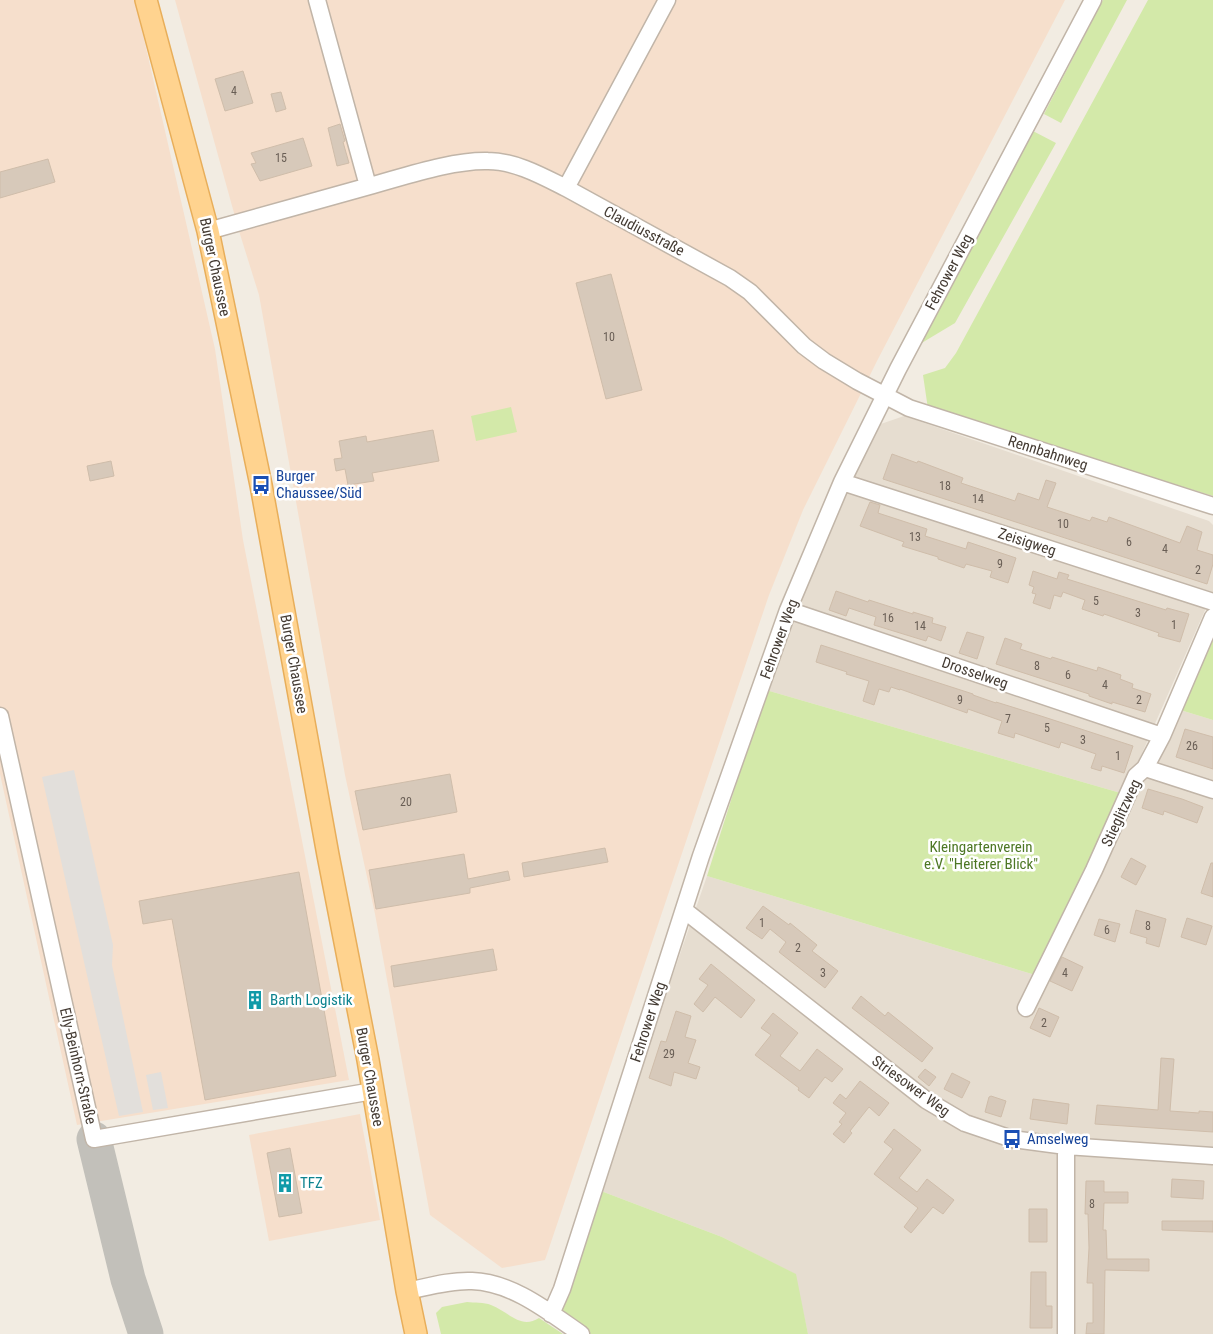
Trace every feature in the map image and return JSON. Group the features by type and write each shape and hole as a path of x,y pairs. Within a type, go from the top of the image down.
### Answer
{"main road":[{"name":"Burger Chaussee","path":"146,0 208,231 261,485 416,1334"}],"street":[{"path":"317,0 368,186"},
{"path":"566,188 667,0"},
{"name":"Fehrower Weg","path":"551,1314 562,1289 684,910 788,610 842,482 885,395 1093,0"},
{"name":"Claudiusstraße","path":"208,231 408,175 468,162 489,161 509,164 538,174 566,188 730,278 750,292 804,346 824,362 885,395"},
{"name":"Rennbahnweg","path":"885,395 909,408 1213,506"},
{"name":"Zeisigweg","path":"842,482 1213,602"},
{"name":"Drosselweg","path":"788,610 1162,736"},
{"name":"Stieglitzweg","path":"1026,1008 1094,870 1136,776 1145,768 1162,736 1213,617"},
{"name":"Elly-Beinhorn-Straße","path":"0,716 94,1140 373,1092"},
{"path":"1145,768 1213,790"},
{"name":"Striesower Weg","path":"684,910 926,1100 964,1123 1012,1139 1066,1146 1213,1156"},
{"path":"1066,1146 1066,1334"},
{"path":"407,1292 470,1280 489,1283 509,1289 581,1334"}],"shaded area":[{"path":"0,0 135,0 215,349 243,540 349,1080 77,1125 0,774"},
{"path":"175,0 1065,0 877,361 803,510 769,595 545,1260 502,1268 430,1215 375,914 345,775 259,295 239,231"},
{"path":"904,416 1209,521 1213,525 1213,592 1124,794 766,690 793,614 844,490 878,425"},
{"path":"1177,709 1213,720 1213,1334 808,1334 795,1274 722,1237 601,1191 605,1171 707,876 1042,977 1064,947"},
{"path":"74,770 113,945 112,965 143,1112 119,1116 42,777"},
{"path":"161,1072 168,1108 153,1110 146,1075"},
{"path":"360,1114 380,1220 269,1241 249,1135"}],"green space":[{"path":"1103,0 1127,0 1061,123 1044,114"},
{"path":"1148,0 1213,0 1213,496 928,409 923,375 945,368 956,353"},
{"path":"1031,130 1056,143 955,323 920,344"},
{"path":"511,407 517,432 476,441 471,416"},
{"path":"1213,640 1213,720 1177,709"},
{"name":"Kleingartenverein e.V. \"Heiterer Blick\"","path":"766,690 1124,794 1042,977 707,876"},
{"path":"601,1191 722,1237 796,1274 808,1334 581,1334 551,1314"},
{"path":"467,1302 491,1305 520,1321 526,1322 539,1318 563,1334 441,1334 436,1313 442,1307"}],"building":[{"path":"243,71 253,103 225,111 215,79"},
{"path":"281,92 286,109 276,112 271,94"},
{"path":"340,124 349,163 337,166 328,128"},
{"path":"303,138 312,166 260,181 251,164 256,163 251,153"},
{"path":"48,159 55,182 0,198 0,172"},
{"path":"611,274 642,390 606,399 576,283"},
{"path":"433,430 439,461 372,473 374,481 348,485 345,469 336,471 334,459 342,458 339,441 366,436 367,442"},
{"path":"892,454 917,463 918,461 963,478 961,483 1015,501 1018,493 1039,500 1046,480 1056,483 1047,507 1090,521 1092,517 1107,522 1109,517 1180,543 1187,526 1202,532 1197,550 1213,555 1213,564 1207,584 883,479"},
{"path":"111,461 114,476 90,481 87,466"},
{"path":"870,502 880,505 878,513 927,529 925,536 966,549 968,542 1016,558 1008,583 990,577 992,571 966,564 964,568 938,559 938,557 902,546 904,542 860,526"},
{"path":"1033,571 1057,579 1059,572 1069,575 1067,579 1166,610 1167,608 1189,614 1180,642 1158,636 1159,633 1104,614 1103,616 1082,609 1085,600 1063,592 1061,597 1054,595 1050,609 1033,603 1036,594 1032,593 1034,587 1029,585"},
{"path":"836,591 868,602 869,600 913,614 913,612 933,618 932,623 946,627 941,641 928,636 926,641 874,625 876,617 849,608 846,616 829,610"},
{"path":"967,632 984,637 977,659 959,653"},
{"path":"1005,638 1022,644 1020,649 1051,659 1052,657 1097,671 1098,667 1121,675 1120,679 1133,684 1132,688 1151,694 1145,712 1112,702 1112,704 1089,696 1089,694 996,664"},
{"path":"821,645 1133,746 1124,773 1102,766 1101,771 1091,768 1096,754 1061,742 1059,748 1015,733 1014,738 998,733 1002,721 968,709 967,713 900,689 891,687 889,692 879,689 874,705 863,701 869,681 816,662"},
{"path":"1185,729 1213,737 1213,769 1176,757"},
{"path":"450,774 457,812 363,830 355,791"},
{"path":"1148,789 1203,807 1197,823 1164,811 1163,815 1142,808"},
{"path":"605,848 608,862 524,877 522,863"},
{"path":"464,854 468,879 508,871 510,880 470,888 470,893 376,909 369,870"},
{"path":"1131,858 1146,866 1136,885 1121,877"},
{"path":"1211,863 1213,863 1213,897 1201,893"},
{"name":"Barth Logistik","path":"299,872 336,1076 205,1100 172,919 143,924 139,901"},
{"path":"763,906 789,925 790,923 817,945 812,951 838,971 825,988 779,952 786,942 770,929 762,939 746,928"},
{"path":"1136,910 1166,919 1159,947 1146,943 1147,938 1130,933"},
{"path":"1187,918 1212,926 1206,945 1181,937"},
{"path":"1099,919 1120,924 1115,942 1094,935"},
{"path":"493,949 497,970 394,987 391,966"},
{"path":"1062,957 1083,967 1072,991 1050,981"},
{"path":"711,964 755,1000 741,1018 715,997 703,1012 694,1004 708,985 699,979"},
{"path":"861,996 885,1016 888,1012 933,1048 922,1062 852,1008"},
{"path":"1039,1008 1059,1017 1050,1037 1030,1028"},
{"path":"676,1011 691,1016 685,1037 696,1040 688,1063 700,1067 696,1079 674,1072 671,1086 649,1078 661,1041 666,1042"},
{"path":"773,1013 798,1033 780,1056 800,1071 817,1049 843,1069 832,1082 825,1077 809,1098 798,1090 799,1088 755,1055 771,1035 761,1028"},
{"path":"1161,1058 1174,1059 1170,1111 1213,1112 1213,1132 1095,1124 1097,1105 1158,1110"},
{"path":"925,1069 936,1077 929,1086 918,1077"},
{"path":"952,1073 970,1082 962,1098 944,1089"},
{"path":"860,1081 889,1103 879,1116 869,1107 850,1131 852,1133 844,1143 833,1134 842,1124 839,1122 846,1113 833,1103 840,1094 846,1099"},
{"path":"989,1097 1006,1101 1001,1117 985,1112"},
{"path":"1033,1099 1069,1104 1067,1124 1030,1119"},
{"path":"894,1129 921,1150 899,1178 917,1192 927,1179 954,1200 943,1214 933,1207 911,1233 904,1227 918,1208 874,1174 893,1149 884,1142"},
{"name":"TFZ","path":"290,1148 302,1213 279,1217 267,1153"},
{"path":"1172,1179 1204,1181 1203,1199 1171,1197"},
{"path":"1086,1181 1104,1181 1104,1192 1128,1192 1128,1203 1104,1203 1103,1230 1106,1230 1107,1259 1149,1259 1149,1271 1105,1270 1104,1334 1086,1334 1087,1323 1093,1323 1093,1283 1087,1283 1089,1248 1088,1214 1085,1214"},
{"path":"1029,1209 1047,1209 1047,1242 1029,1242"},
{"path":"1162,1221 1213,1221 1213,1232 1162,1230"},
{"path":"1031,1272 1046,1272 1046,1306 1052,1306 1052,1328 1030,1328"}],"taxiway":[{"path":"94,1139 128,1279 146,1334"}],"place":[{"name":"Burger Chaussee/Süd","path":"261,485"},
{"name":"Barth Logistik","path":"255,1000"},
{"name":"Amselweg","path":"1012,1139"},
{"name":"TFZ","path":"285,1183"}]}
